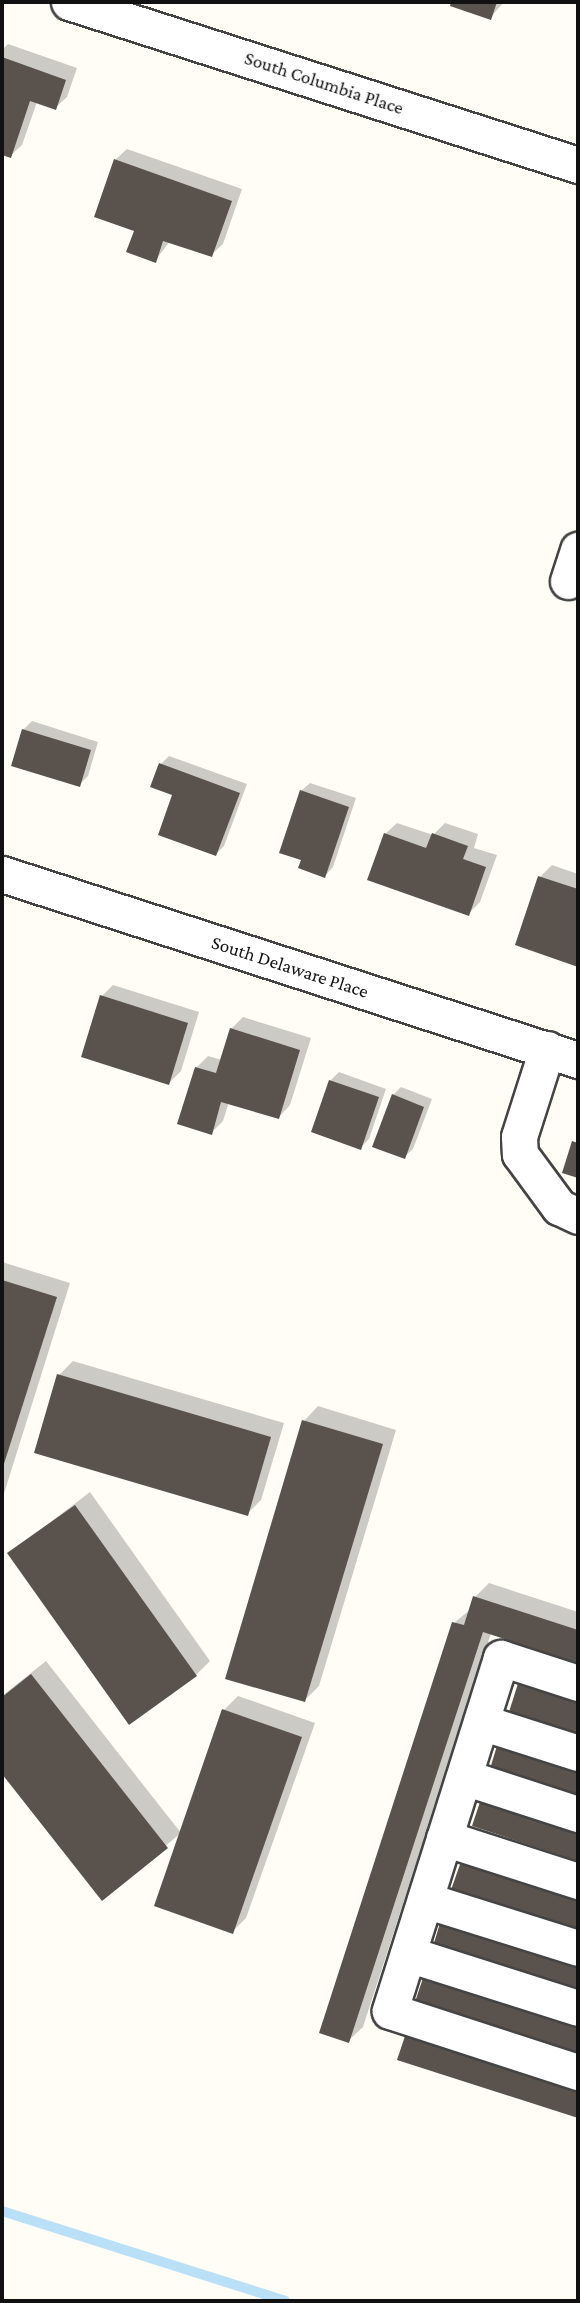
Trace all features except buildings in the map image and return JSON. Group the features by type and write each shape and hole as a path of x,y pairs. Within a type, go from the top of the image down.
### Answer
{"street":[{"name":"South Columbia Place","path":"69,2 578,165"},
{"name":"South Delaware Place","path":"2,874 563,1054"},
{"path":"563,1054 519,1137 520,1154 530,1174 559,1207 578,1216"},
{"path":"578,1683 500,1658 390,2011 578,2072"},
{"path":"481,1722 578,1753"},
{"path":"464,1777 578,1814"},
{"path":"444,1838 578,1881"},
{"path":"425,1900 578,1948"},
{"path":"408,1954 578,2008"}],"waterway":[{"path":"2,2211 285,2301"}]}
